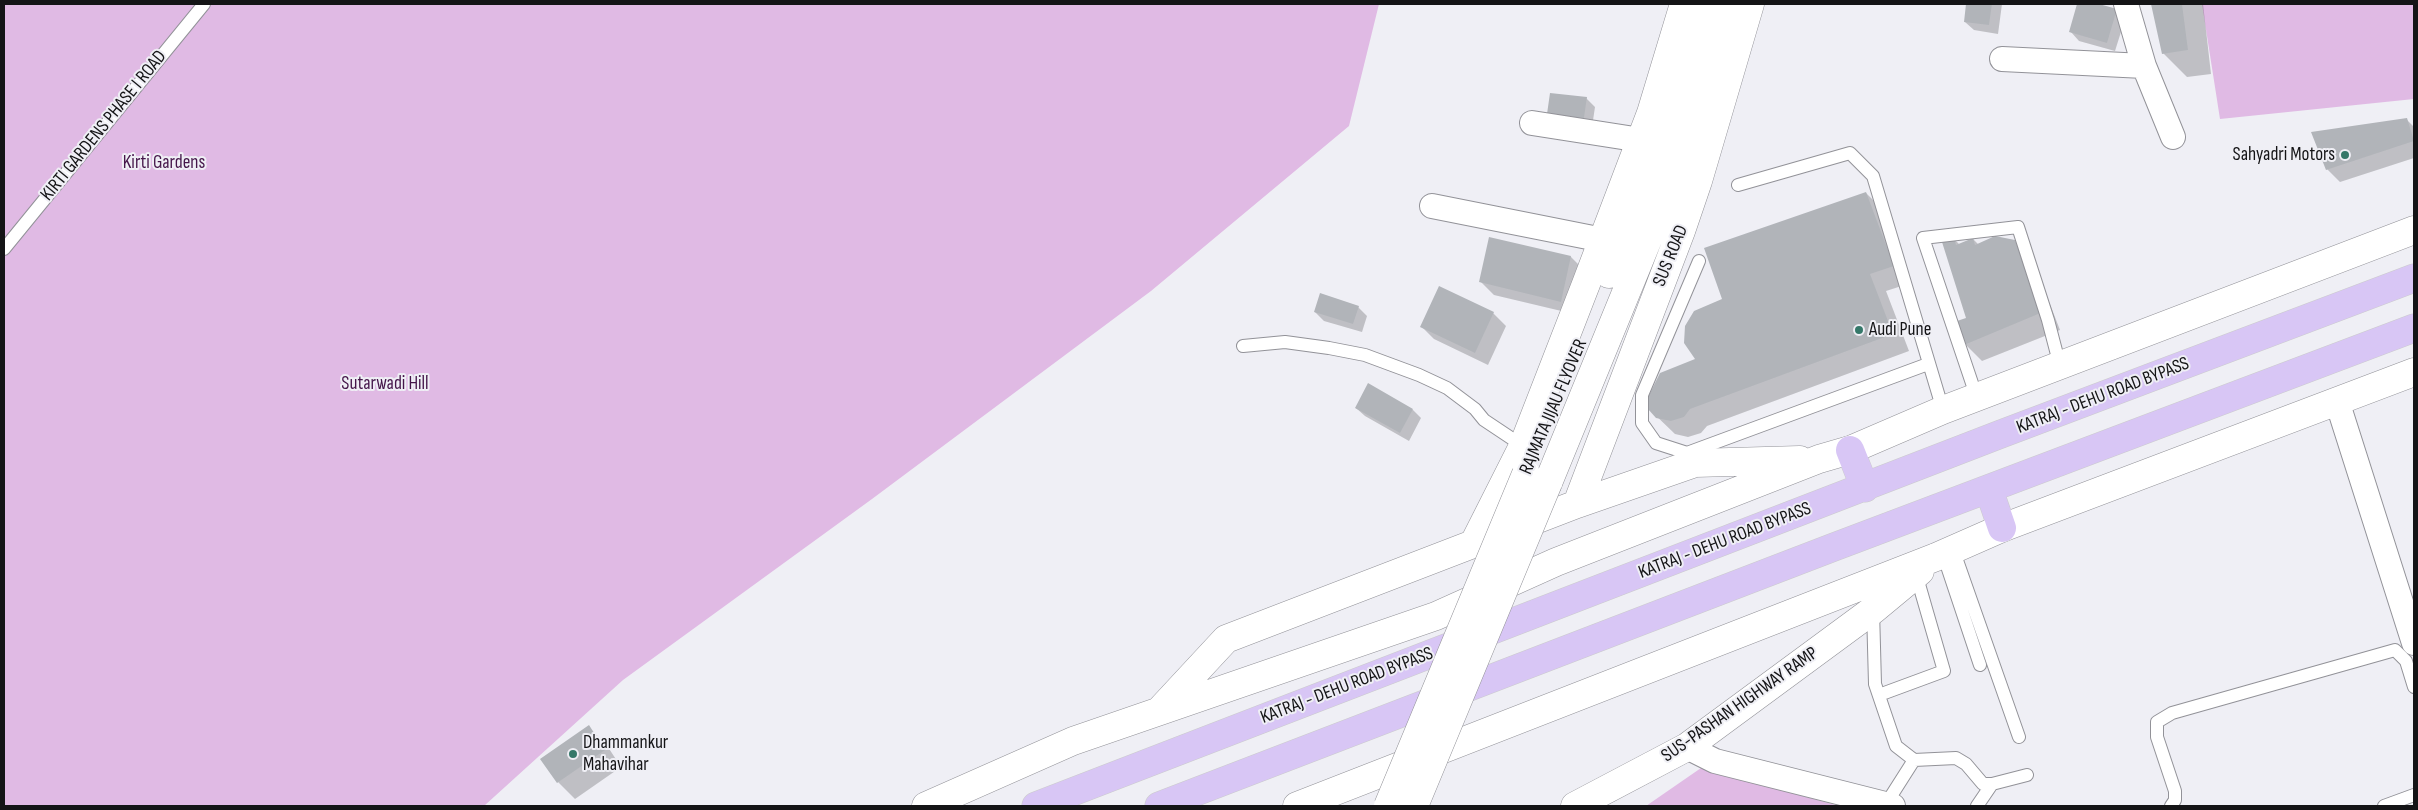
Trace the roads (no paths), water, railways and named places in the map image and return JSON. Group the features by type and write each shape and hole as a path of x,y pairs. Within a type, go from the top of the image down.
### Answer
{"highway":[{"name":"KATRAJ - DEHU ROAD BYPASS","path":"1036,806 2414,278"},
{"path":"1159,806 1834,547 2414,328"},
{"path":"1850,450 1865,488"},
{"path":"1988,490 2002,528"}],"street":[{"path":"1474,543 1523,446 1641,140 1684,4"},
{"name":"RAJMATA JIJAU FLYOVER","path":"1414,806 1648,179 1708,4"},
{"name":"RAJMATA JIJAU FLYOVER","path":"1388,806 1675,173 1728,4"},
{"name":"SUS ROAD","path":"1577,504 1681,231 1698,181 1750,4"},
{"path":"2126,4 2144,66 2173,137"},
{"path":"2002,59 2144,66"},
{"path":"1532,124 1641,140"},
{"path":"1432,206 1603,240"},
{"path":"926,806 1073,740 1436,616 1556,562 1819,460 1850,450 1943,410 2414,230"},
{"path":"1297,806 1944,553 2002,528 2414,372"},
{"path":"2337,401 2406,593 2414,643"},
{"path":"1159,711 1226,639 1474,543 1577,504 1695,464 1819,460"},
{"name":"SUS-PASHAN HIGHWAY RAMP","path":"1575,806 1687,746 1873,610 1944,553"},
{"path":"1687,746 1714,761 1890,805"}],"lane":[{"name":"KIRTI GARDENS PHASE I ROAD","path":"4,249 204,4"},
{"path":"1738,185 1850,153 1872,176 1943,410"},
{"path":"1977,398 1923,238 2018,228 2048,320 2060,366"},
{"path":"1699,261 1642,395 1642,422 1656,443 1687,453 1928,364"},
{"path":"1243,346 1285,342 1365,355 1419,375 1447,388 1475,409 1484,420 1523,446"},
{"path":"1944,553 1980,665"},
{"path":"1944,553 2019,737"},
{"path":"1879,696 1944,671 1916,574"},
{"path":"1873,610 1875,684 1896,746 1914,760 1956,758 1966,764 1983,784 1992,784 2027,775"},
{"path":"2171,806 2175,800 2175,791 2158,736 2157,722 2172,713 2395,650 2406,661 2414,687"},
{"path":"1890,805 1914,760"},
{"path":"1977,806 1992,784"},
{"path":"2384,806 2414,795"}],"place":[{"name":"Sahyadri Motors","path":"2345,155"},
{"name":"Audi Pune","path":"1859,330"},
{"name":"Dhammankur Mahavihar","path":"573,754"}],"park label":[{"name":"Kirti Gardens","path":"164,163"},
{"name":"Sutarwadi Hill","path":"385,384"}]}
